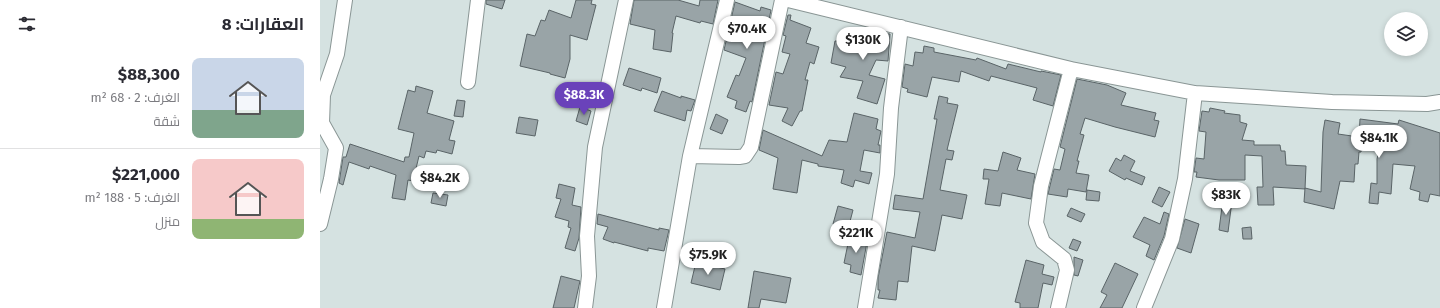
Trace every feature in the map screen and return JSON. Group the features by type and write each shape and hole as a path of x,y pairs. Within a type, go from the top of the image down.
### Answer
{"street":[{"path":"320,224 331,179 336,148 322,123 323,95 337,54 345,0"},
{"path":"468,82 478,0"},
{"path":"585,308 589,276 586,236 595,147 626,0"},
{"path":"664,308 690,156 727,0"},
{"path":"690,156 739,157 745,156 751,147 782,0"},
{"path":"788,0 1071,69 1195,93 1332,102 1427,104 1440,102"},
{"path":"865,308 887,174 891,108 901,27"},
{"path":"1058,308 1067,270 1064,259 1043,242 1036,223 1041,186 1071,69"},
{"path":"1144,308 1172,239 1185,179 1195,93"}],"building":[{"path":"486,0 505,0 502,9 486,4"},
{"path":"576,0 592,0 591,4 596,5 587,40 570,35 570,59 565,78 520,66 527,34 535,36 541,20 545,21 549,10 571,18"},
{"path":"634,0 678,0 699,6 700,0 718,0 713,24 701,21 700,23 676,16 672,33 671,52 653,49 655,30 630,24"},
{"path":"735,2 760,11 761,7 771,10 752,102 750,101 746,112 735,108 737,101 727,97 736,75 739,76 746,58 724,50"},
{"path":"788,15 791,15 790,20 811,28 806,43 819,47 814,64 810,62 805,80 808,80 802,111 800,111 792,126 782,121 788,108 769,105 776,72 783,74 790,54 782,52 786,36 783,35"},
{"path":"861,32 890,34 888,61 876,60 869,75 885,79 877,104 857,98 863,81 840,77 846,67 831,63 835,41 838,41 840,35 860,39"},
{"path":"924,46 934,48 934,52 976,60 977,58 1006,69 1008,64 1061,75 1053,106 1033,100 1037,88 991,76 989,81 961,71 959,82 932,77 927,97 907,92 908,89 902,87 905,64 913,66 915,52 923,53"},
{"path":"629,68 661,78 657,93 642,88 641,91 623,85"},
{"path":"1077,79 1107,85 1126,93 1121,105 1156,113 1154,120 1159,121 1155,137 1085,118 1080,134 1084,135 1077,161 1079,161 1076,173 1089,175 1086,192 1068,189 1067,197 1048,194 1054,169 1060,170 1065,149 1060,147"},
{"path":"416,86 433,91 427,113 454,121 449,140 455,141 452,154 437,150 436,153 426,151 424,158 419,156 413,181 408,180 405,200 392,198 396,175 370,166 369,169 349,162 343,185 339,183 343,157 346,157 350,144 404,162 405,157 409,157 414,133 398,129 408,90 415,92"},
{"path":"662,91 681,98 681,96 695,100 691,111 687,110 685,121 654,111"},
{"path":"939,96 948,98 947,103 958,105 947,150 954,151 952,160 946,159 940,190 967,195 962,219 942,215 935,251 912,246 908,282 898,281 896,300 878,298 880,290 878,290 878,278 887,232 915,238 920,212 893,209 895,195 923,199 937,119 934,119"},
{"path":"457,100 465,101 463,117 454,116"},
{"path":"580,107 591,111 587,125 576,121"},
{"path":"1210,108 1225,111 1224,113 1240,115 1240,122 1247,124 1242,140 1254,141 1254,145 1280,145 1281,151 1285,151 1286,165 1306,166 1305,189 1273,187 1274,205 1258,205 1257,187 1263,187 1262,156 1245,155 1245,180 1219,180 1196,177 1197,172 1194,172 1196,158 1204,159 1206,132 1199,131 1202,111 1209,112"},
{"path":"854,113 878,119 876,129 881,131 878,145 880,145 880,153 864,150 860,171 872,173 869,184 855,180 853,187 841,183 844,170 818,166 818,164 802,160 797,193 773,189 778,158 759,150 763,130 822,156 829,140 847,142"},
{"path":"716,114 728,120 722,134 710,129"},
{"path":"519,117 538,120 535,136 516,133"},
{"path":"1360,119 1398,124 1399,120 1440,133 1440,196 1430,194 1428,202 1419,200 1420,192 1410,189 1415,166 1393,164 1391,194 1379,192 1378,204 1369,203 1371,183 1377,184 1377,159 1380,146 1362,144 1361,152 1359,152 1358,164 1355,164 1354,182 1340,181 1334,209 1304,202 1305,188 1321,192 1323,132 1325,120 1340,123 1338,134 1359,137"},
{"path":"1003,152 1021,158 1017,170 1035,174 1031,199 1002,193 1000,206 985,204 989,179 983,179 984,169 998,171"},
{"path":"1124,155 1135,161 1130,171 1145,177 1142,185 1126,178 1125,180 1109,171 1116,158 1121,161"},
{"path":"559,184 575,188 572,205 581,207 579,238 575,251 565,248 571,228 568,227 569,221 555,217 561,199 556,198"},
{"path":"1159,187 1170,192 1162,207 1152,202"},
{"path":"1087,190 1100,192 1099,201 1086,200"},
{"path":"433,193 448,195 446,206 431,203"},
{"path":"1223,199 1232,201 1228,232 1219,230"},
{"path":"838,206 853,210 848,229 833,224"},
{"path":"1071,208 1085,214 1081,222 1067,216"},
{"path":"1164,212 1169,214 1164,236 1154,260 1146,256 1150,245 1133,237 1144,217 1160,224"},
{"path":"598,214 659,230 659,228 669,230 664,251 648,248 648,251 603,239 608,227 597,224"},
{"path":"1185,219 1199,224 1191,253 1177,248"},
{"path":"1251,227 1252,239 1243,239 1242,228"},
{"path":"850,234 861,237 860,241 867,242 861,275 850,272 851,265 844,263"},
{"path":"1073,239 1081,242 1077,251 1069,248"},
{"path":"1074,257 1083,260 1078,276 1074,275"},
{"path":"1026,260 1044,265 1042,274 1054,277 1052,285 1043,283 1038,308 1020,308 1020,303 1015,302"},
{"path":"696,262 725,269 720,290 691,283"},
{"path":"1115,263 1138,274 1122,308 1100,308 1107,295 1101,292"},
{"path":"754,271 791,278 786,303 761,299 759,308 748,308"},
{"path":"561,276 580,281 574,308 553,308"}]}
